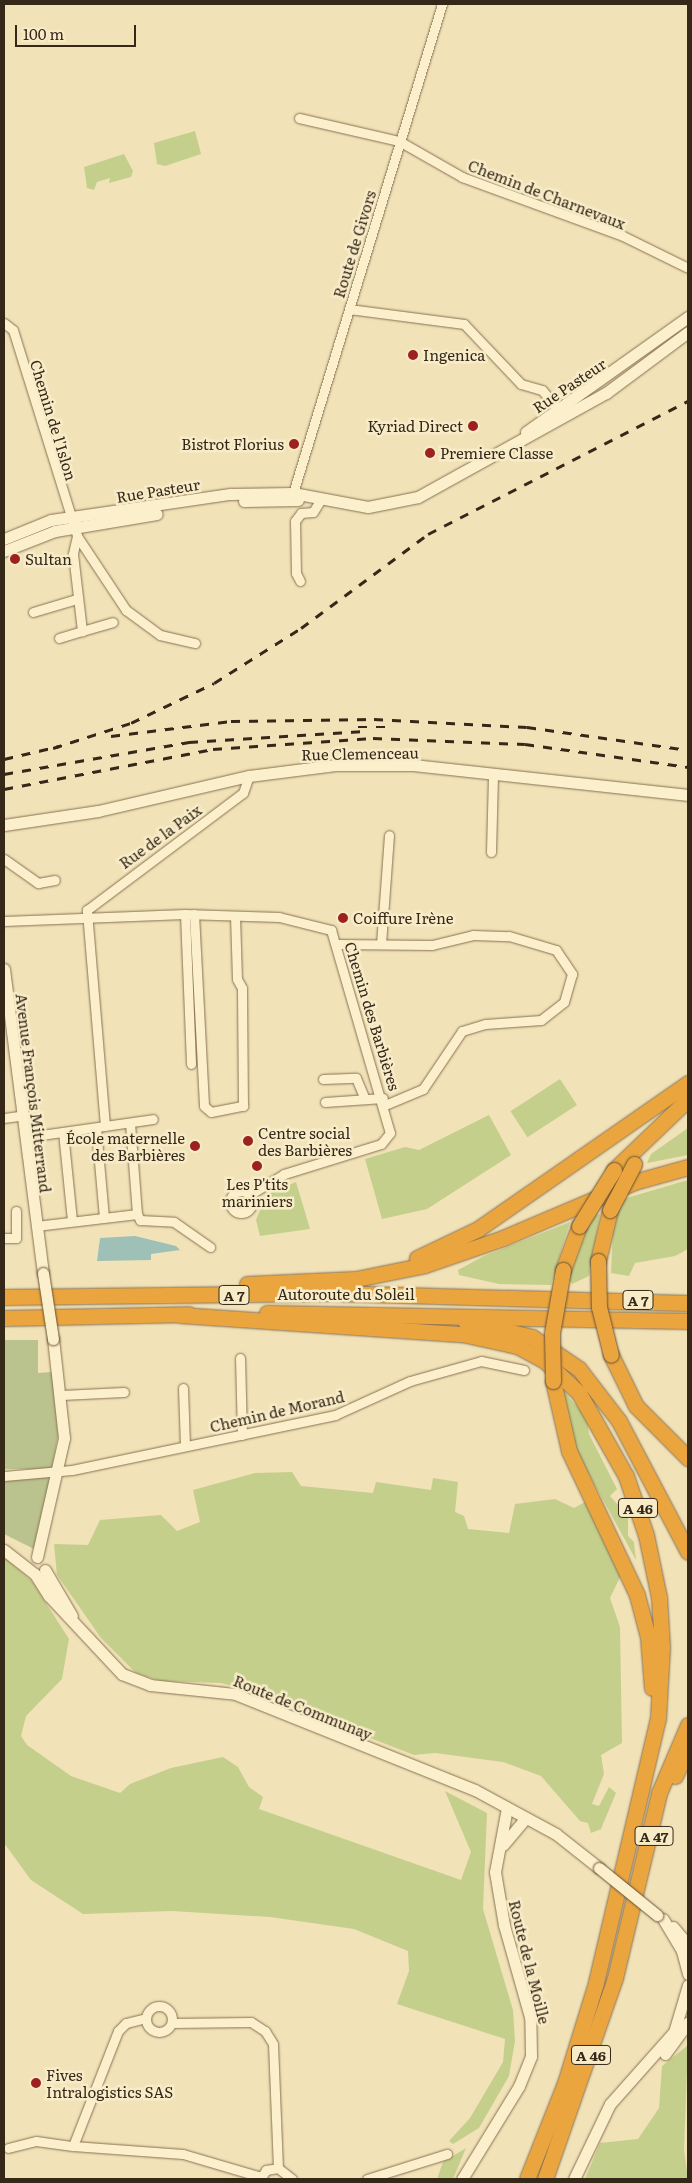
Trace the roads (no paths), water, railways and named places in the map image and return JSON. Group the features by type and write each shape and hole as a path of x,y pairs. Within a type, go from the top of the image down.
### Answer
{"highway":[{"path":"321,1282 406,1261 452,1244 688,1083"},
{"path":"688,1100 634,1164 610,1210 598,1260 599,1307 611,1355 636,1406 688,1458"},
{"path":"647,1769 652,1686 646,1624 629,1571 569,1451 553,1381 552,1333 563,1270 579,1226 614,1170 688,1100"},
{"path":"73,1296 118,1288 321,1282 377,1276 444,1260 634,1182 688,1167"},
{"name":"Autoroute du Soleil","path":"4,1297 386,1293 688,1303"},
{"path":"402,1313 513,1330 567,1358 609,1405 688,1552"},
{"name":"Autoroute du Soleil","path":"4,1318 402,1313 688,1321"},
{"name":"A 46","path":"180,1315 487,1338 531,1352 569,1381 619,1461 654,1566 662,1673 647,1769 584,2026 527,2179"},
{"name":"A 46","path":"545,2179 592,2052 627,1927 659,1793 688,1725"},
{"name":"A 47","path":"627,1927 665,1802 688,1748"}],"street":[{"name":"Route de Givors","path":"293,493 442,4"},
{"name":"Chemin de Charnevaux","path":"299,118 399,141 462,177 623,236 688,268"},
{"path":"349,309 464,324 521,384 542,390 562,414"},
{"name":"Rue Pasteur","path":"562,414 688,317"},
{"name":"Chemin de l'Islon","path":"4,323 13,330 76,532"},
{"name":"Rue Pasteur","path":"4,551 76,532 230,502 320,501 368,507 394,504 464,473 657,358 688,332"},
{"name":"Rue Pasteur","path":"4,539 70,517 230,494 293,493 320,501"},
{"path":"300,581 296,573 295,521 301,513 313,512 320,501"},
{"path":"76,532 73,554 82,631"},
{"path":"76,532 126,610 160,635 195,642"},
{"path":"33,612 77,599"},
{"path":"59,638 113,622"},
{"name":"Rue Clemenceau","path":"4,825 98,811 248,776 335,765 412,765 662,790 688,796"},
{"path":"491,852 493,773"},
{"name":"Rue de la Paix","path":"87,918 87,910 96,900 243,794 248,776"},
{"path":"381,944 388,835"},
{"path":"4,859 38,883 55,880"},
{"path":"190,914 204,1106 211,1112 243,1106 243,1004 237,979 235,916"},
{"path":"190,914 192,1064"},
{"name":"Chemin des Barbières","path":"4,921 190,914 235,916 326,926 337,944 391,1127 381,1144 284,1174 249,1195"},
{"path":"87,918 101,1127 104,1217"},
{"path":"324,1102 364,1099 384,1102 423,1089 462,1030 484,1024 536,1024 564,1002 572,982 568,964 556,950 509,936 473,935 432,945 337,944"},
{"name":"Avenue François Mitterrand","path":"4,970 25,1115 36,1226 62,1395"},
{"path":"323,1079 356,1078 364,1099"},
{"path":"4,1118 25,1115"},
{"path":"27,1137 153,1119"},
{"path":"130,1123 137,1214 140,1220 174,1222 210,1247"},
{"path":"63,1132 72,1221"},
{"path":"4,1238 16,1238 16,1211"},
{"path":"36,1226 137,1214"},
{"path":"240,1358 242,1435"},
{"name":"Chemin de Morand","path":"4,1476 59,1471 335,1415 445,1369 494,1361 524,1370"},
{"path":"183,1388 185,1446"},
{"path":"38,1565 59,1471 64,1438 62,1395 124,1392"},
{"path":"4,1546 38,1565"},
{"path":"4,1550 38,1565"},
{"name":"Route de Communay","path":"38,1565 79,1629 111,1666 135,1681 235,1694 443,1778 526,1818 599,1868 660,1917"},
{"name":"Route de la Moille","path":"462,2179 520,2086 531,2056 530,2017 498,1896 497,1854 507,1808"},
{"path":"497,1854 526,1818"},
{"path":"660,1917 688,1945"},
{"path":"660,1917 682,1951 688,1974"},
{"path":"630,2082 686,2022 688,1985"},
{"path":"73,2146 118,2031 126,2023 146,2018 153,2007 161,2006 169,2010 172,2023"},
{"path":"146,2018 155,2031 163,2031 172,2023 251,2022 265,2030 274,2053 278,2168 292,2179"},
{"path":"574,2179 610,2104 686,2022"},
{"path":"8,2148 36,2141 73,2146 183,2154 260,2178 278,2168"},
{"path":"367,2179 447,2154"}],"water":[{"path":"135,1236 176,1246 180,1250 151,1254 151,1260 97,1261 100,1238"}],"railway":[{"path":"53,748 131,723 214,683 301,628 428,534 688,401"},
{"path":"111,736 231,721 374,719 527,727 688,750"},
{"path":"358,727 393,727"},
{"path":"4,774 189,742 365,731"},
{"path":"4,789 213,749 373,738 525,744 688,767"},
{"path":"4,759 60,746"}],"place":[{"name":"Ingenica","path":"413,355"},
{"name":"Kyriad Direct","path":"473,426"},
{"name":"Bistrot Florius","path":"294,444"},
{"name":"Premiere Classe","path":"430,453"},
{"name":"Sultan","path":"15,559"},
{"name":"Coiffure Irène","path":"343,918"},
{"name":"Centre social des Barbières","path":"248,1141"},
{"name":"École maternelle des Barbières","path":"195,1146"},
{"name":"Les P'tits mariniers","path":"257,1166"},
{"name":"Fives Intralogistics SAS","path":"36,2083"}]}
